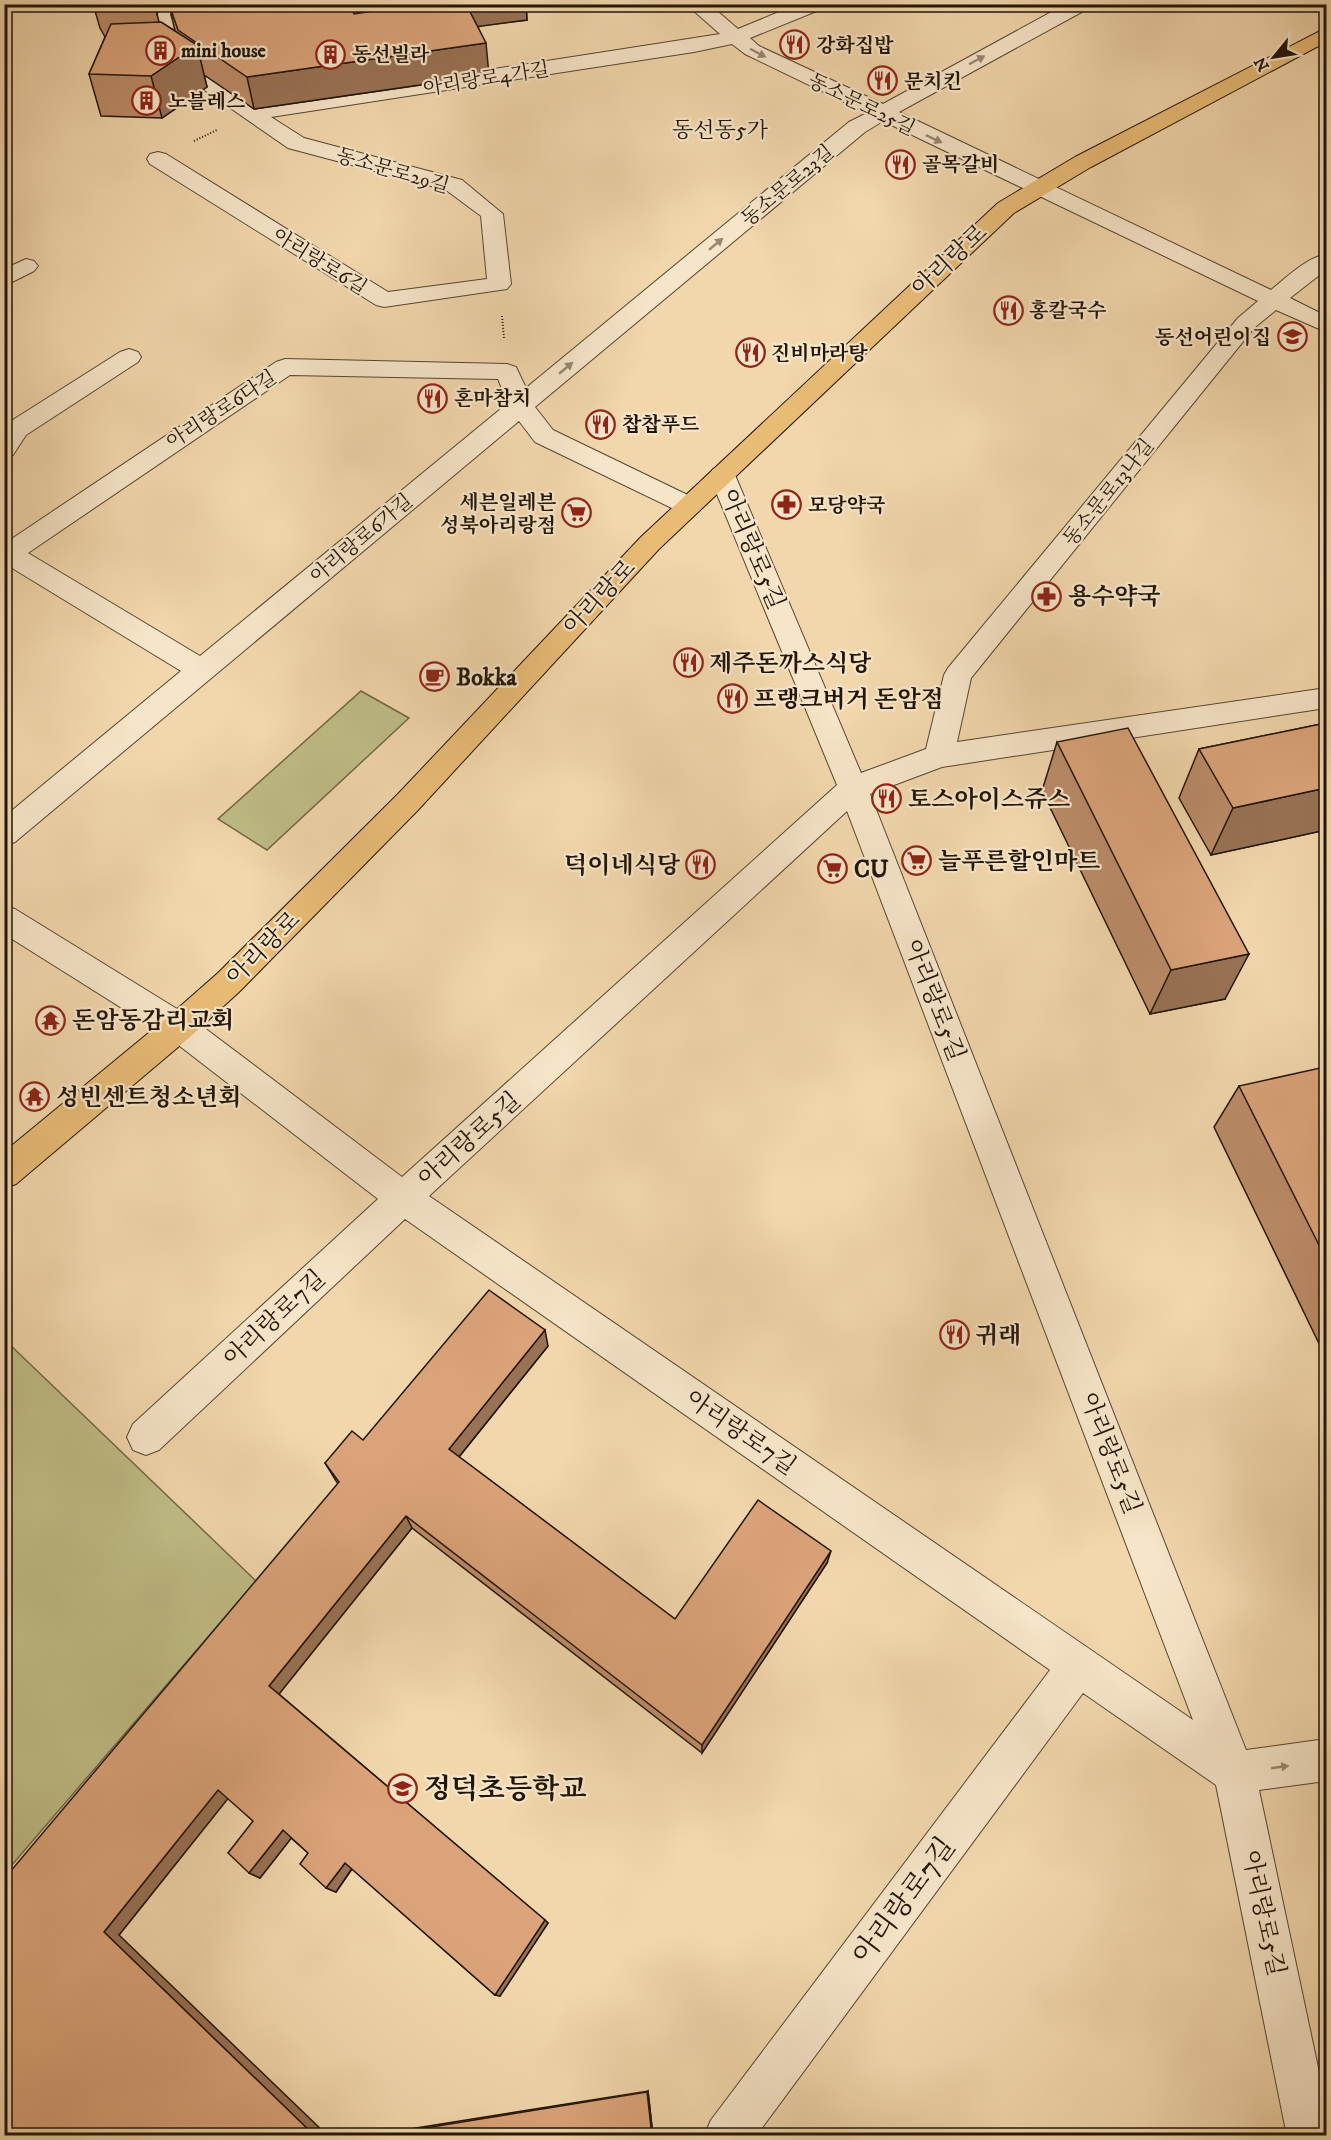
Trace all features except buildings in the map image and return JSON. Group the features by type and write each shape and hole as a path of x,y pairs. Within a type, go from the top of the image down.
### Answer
{"main road":[{"name":"아리랑로","path":"4,1173 179,1027 237,974 408,802 650,543 1006,207 1037,187 1326,34"}],"street":[{"name":"동소문로29길","path":"165,4 160,15 178,63 296,143 454,185 492,214 499,284"},
{"name":"동소문로25길","path":"696,4 752,50 1037,187"},
{"name":"아리랑로4가길","path":"253,113 694,46 735,37 817,4"},
{"name":"동소문로23길","path":"521,406 857,127 1082,4"},
{"path":"167,34 190,31"},
{"name":"아리랑로6길","path":"158,159 384,300 499,284"},
{"path":"1037,187 1326,325"},
{"name":"동소문로13나길","path":"939,756 958,675 1246,323 1272,299 1307,272 1326,261"},
{"path":"4,279 26,266"},
{"path":"4,448 17,429 129,357"},
{"name":"아리랑로6다길","path":"7,556 285,367 507,372"},
{"path":"507,372 521,406 544,436 689,506"},
{"name":"아리랑로6가길","path":"4,834 521,406"},
{"name":"아리랑로5길","path":"722,475 853,788 1234,1773 1310,2136"},
{"path":"7,556 201,670"},
{"path":"853,788 939,756 1326,698"},
{"name":"아리랑로5길","path":"403,1198 853,788"},
{"path":"4,918 179,1027"},
{"name":"아리랑로7길","path":"179,1027 403,1198 1234,1773"},
{"name":"아리랑로7길","path":"146,1437 403,1198"},
{"name":"아리랑로7길","path":"727,2136 1079,1665"},
{"path":"1234,1773 1326,1761"}],"path":[{"path":"158,159 253,113"},
{"path":"499,284 507,372"}],"shaded area":[{"path":"361,691 409,718 267,850 218,819"},
{"path":"5,1340 256,1581 5,1873"}],"place":[{"name":"강화집밥","path":"795,45"},
{"name":"mini house","path":"160,50"},
{"name":"동선빌라","path":"331,54"},
{"name":"문치킨","path":"883,81"},
{"name":"노블레스","path":"147,101"},
{"name":"골목갈비","path":"901,164"},
{"name":"홍칼국수","path":"1008,310"},
{"name":"동선어린이집","path":"1292,337"},
{"name":"진비마라탕","path":"750,353"},
{"name":"혼마참치","path":"433,398"},
{"name":"찹찹푸드","path":"601,424"},
{"name":"모당약국","path":"787,505"},
{"name":"세븐일레븐 성북아리랑점","path":"577,513"},
{"name":"용수약국","path":"1047,596"},
{"name":"제주돈까스식당","path":"688,663"},
{"name":"Bokka","path":"435,677"},
{"name":"프랭크버거 돈암점","path":"732,699"},
{"name":"토스아이스쥬스","path":"887,799"},
{"name":"늘푸른할인마트","path":"917,861"},
{"name":"덕이네식당","path":"701,865"},
{"name":"CU","path":"833,869"},
{"name":"돈암동감리교회","path":"51,1020"},
{"name":"성빈센트청소년회","path":"35,1097"},
{"name":"귀래","path":"954,1335"},
{"name":"정덕초등학교","path":"403,1788"}],"district":[{"name":"동선동5가","path":"720,129"}]}
